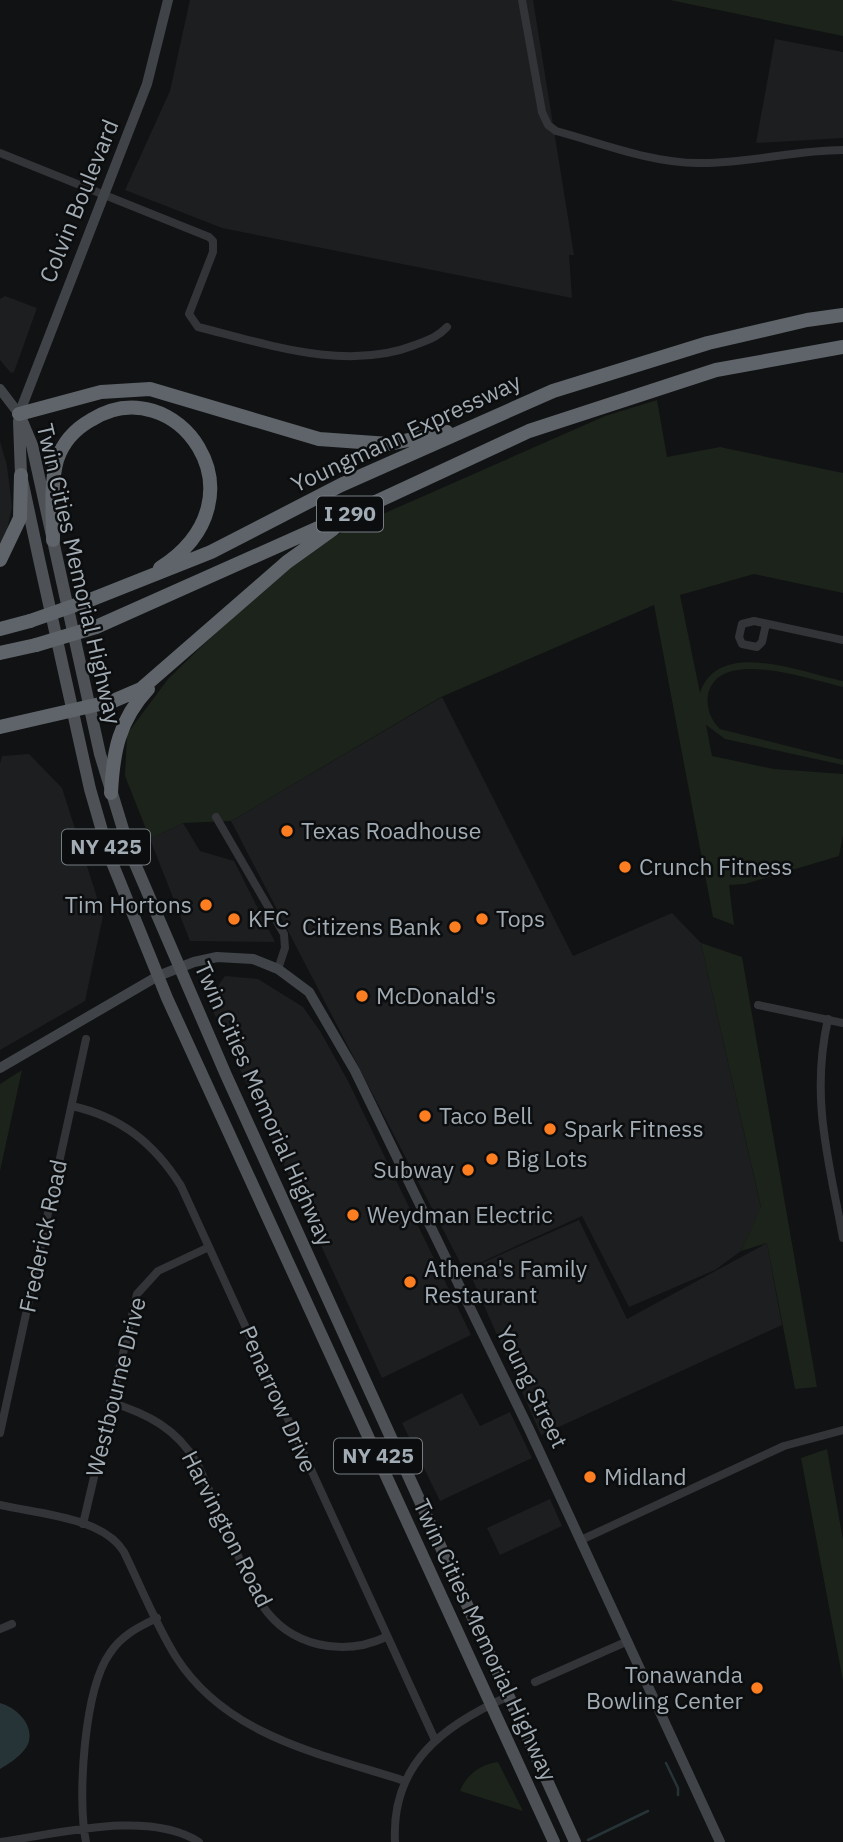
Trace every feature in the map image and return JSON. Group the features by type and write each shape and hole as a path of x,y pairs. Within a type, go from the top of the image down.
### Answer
{"highway":[{"name":"Youngmann Expressway","path":"0,629 90,600 211,552 341,485 553,391 721,340 807,320 843,315"},
{"name":"I 290","path":"0,653 96,627 363,509 528,430 716,370 843,348"},
{"path":"19,414 101,392 150,389 319,439 353,443 389,444 482,424"},
{"path":"52,540 52,489 57,463 73,433 95,417 121,409 135,408 164,415 184,429 203,454 210,478 209,511 191,542 135,583"},
{"path":"0,560 20,519 21,475"},
{"path":"111,793 113,764 120,730 133,707 161,675 287,562 363,509"},
{"path":"0,727 72,712 129,696 161,675"}],"main road":[{"name":"Twin Cities Memorial Highway","path":"19,414 21,475 72,712 108,855 158,976 554,1842"},
{"name":"Twin Cities Memorial Highway","path":"19,414 32,445 90,707 111,793 130,852 179,967 575,1842"}],"street":[{"name":"Colvin Boulevard","path":"19,414 147,84 168,0"},
{"path":"522,0 542,112 548,125 556,131 649,156 697,163 743,161 808,150 843,150"},
{"path":"0,153 209,237 213,252 189,314 198,327 278,346 354,356 401,350 441,334 447,327"},
{"path":"0,389 19,414"},
{"path":"766,624 843,640"},
{"path":"216,817 284,934 285,948 278,969"},
{"name":"Young Street","path":"158,976 179,967 226,957 253,959 278,969 299,982 318,1003 355,1071 582,1539 720,1842"},
{"path":"0,1068 158,976"},
{"path":"758,1005 843,1023"},
{"path":"828,1019 819,1067 819,1103 843,1238"},
{"name":"Frederick Road","path":"0,1433 86,1038"},
{"name":"Penarrow Drive","path":"72,1107 111,1118 148,1143 181,1185 435,1740"},
{"name":"Westbourne Drive","path":"83,1524 132,1305 142,1287 158,1271 209,1247"},
{"name":"Harvington Road","path":"110,1402 152,1418 184,1443 197,1463 257,1597 282,1627 301,1639 326,1647 352,1647 386,1637"},
{"path":"582,1539 784,1446 843,1430"},
{"path":"0,1505 105,1531 119,1544 156,1618 189,1675 217,1704 245,1724 282,1741 405,1781"},
{"path":"86,1842 82,1768 100,1670 119,1642 156,1618"},
{"path":"0,1629 12,1625"},
{"path":"535,1682 628,1640"},
{"path":"395,1842 395,1820 405,1781 435,1740 463,1718 509,1696"},
{"path":"0,1842 84,1831 158,1826 184,1833 199,1842"}],"shaded area":[{"path":"190,0 533,0 574,255 569,255 572,298 222,228 125,190 170,91"},
{"path":"670,0 843,0 843,36"},
{"path":"775,39 843,52 843,138 756,143"},
{"path":"5,296 37,308 14,372 11,373 0,360 0,299"},
{"path":"657,400 667,457 720,447 843,473 843,593 754,574 680,595 700,693 710,676 724,667 742,663 784,666 843,681 843,687 767,670 729,672 715,680 708,695 708,705 714,722 720,729 843,760 843,765 725,739 706,725 712,756 774,769 843,774 843,835 839,856 745,884 729,885 734,925 713,917 654,605 441,697 231,821 183,823 150,839 125,776 127,734 168,679 273,582 323,542 351,528 605,416"},
{"path":"0,441 7,466 12,507 5,539 0,546"},
{"path":"442,697 573,956 672,913 701,943 761,1208 741,1251 715,1270 629,1307 582,1216 464,1270 231,821"},
{"path":"29,754 62,788 103,916 85,1001 0,1050 0,764 2,756"},
{"path":"183,823 200,851 234,861 275,942 190,941 150,839"},
{"path":"701,943 742,957 817,1387 795,1389 767,1243 741,1251 761,1207"},
{"path":"225,976 258,979 303,1007 320,1031 348,1081 471,1335 382,1378 208,1000"},
{"path":"22,1070 0,1171 0,1084"},
{"path":"579,1220 627,1319 767,1243 782,1325 541,1435 468,1269"},
{"path":"462,1393 480,1426 510,1412 532,1458 440,1501 402,1423"},
{"path":"827,1449 843,1540 843,1681 801,1458"},
{"path":"550,1499 562,1526 500,1555 487,1528"},
{"path":"0,1703 22,1717 30,1734 25,1750 0,1769"},
{"path":"498,1762 523,1811 460,1791 475,1771"}],"waterway":[{"path":"666,1763 678,1788 678,1795"},
{"path":"588,1840 648,1811"}],"place":[{"name":"Texas Roadhouse","path":"287,831"},
{"name":"Crunch Fitness","path":"625,867"},
{"name":"Tim Hortons","path":"206,905"},
{"name":"KFC","path":"234,919"},
{"name":"Tops","path":"482,919"},
{"name":"Citizens Bank","path":"455,927"},
{"name":"McDonald's","path":"362,996"},
{"name":"Taco Bell","path":"425,1116"},
{"name":"Spark Fitness","path":"550,1129"},
{"name":"Big Lots","path":"492,1159"},
{"name":"Subway","path":"468,1170"},
{"name":"Weydman Electric","path":"353,1215"},
{"name":"Athena's Family Restaurant","path":"410,1282"},
{"name":"Midland","path":"590,1477"},
{"name":"Tonawanda Bowling Center","path":"757,1688"}]}
